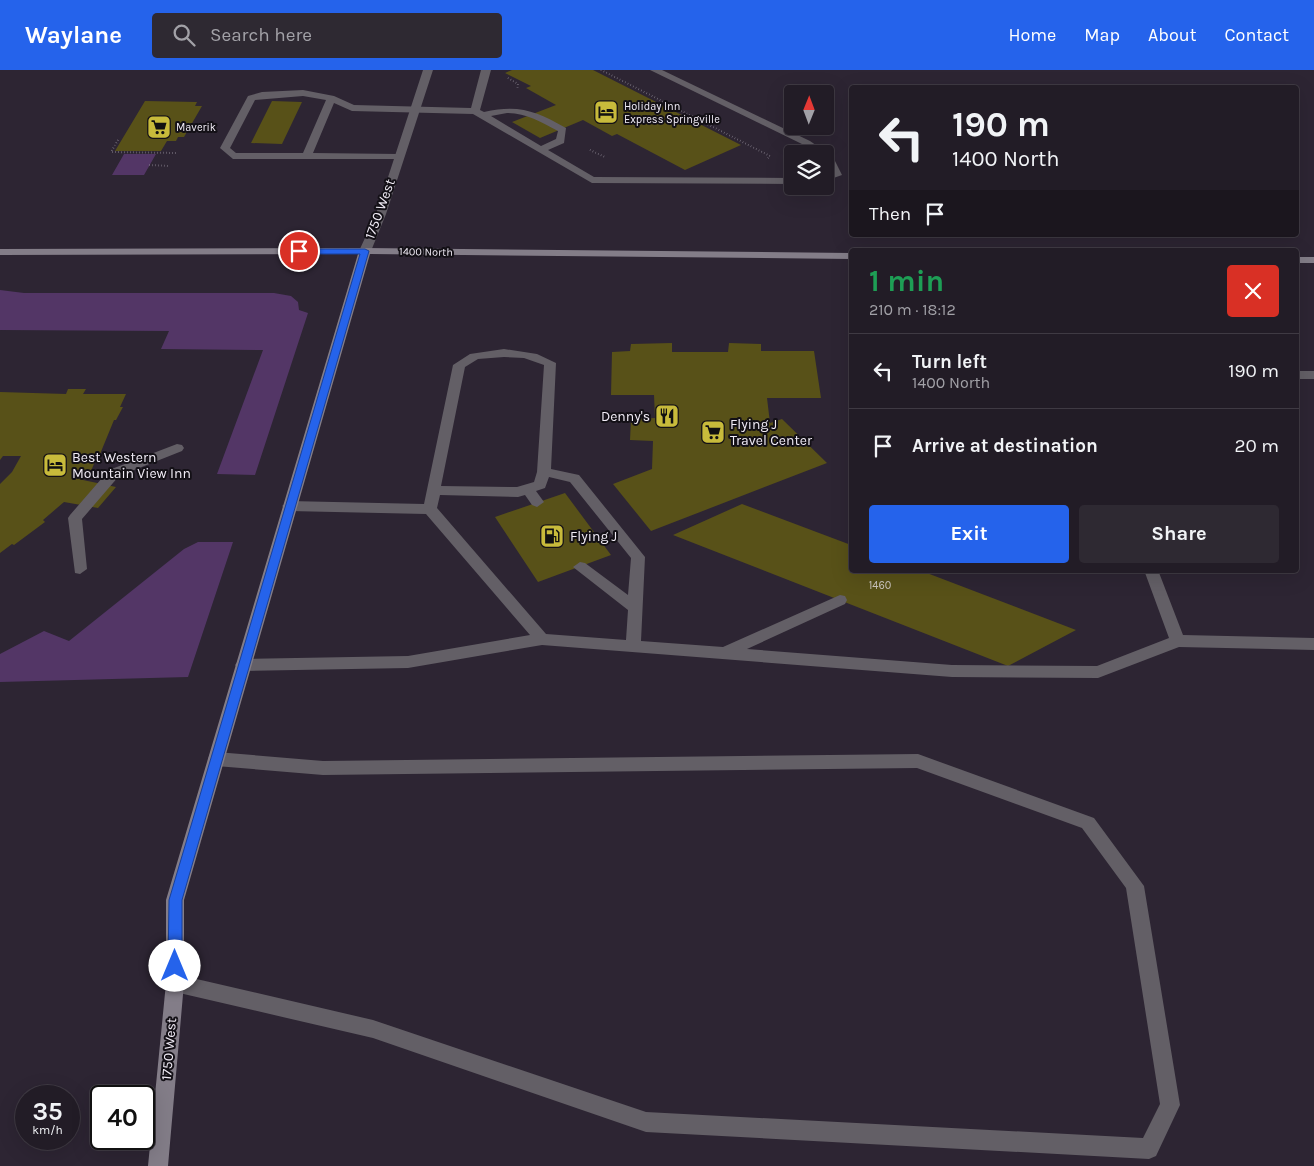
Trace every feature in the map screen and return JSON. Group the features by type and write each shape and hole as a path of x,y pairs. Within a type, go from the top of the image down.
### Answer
{"street":[{"name":"1750 West","path":"158,1166 175,983 175,900 365,251 381,214 428,70"},
{"path":"479,113 486,70"},
{"path":"655,70 810,145"},
{"path":"399,156 233,156 225,148 251,98 262,94 303,94 332,98 352,108 479,113 506,109 530,112 563,130 561,141 540,150"},
{"path":"307,156 332,98"},
{"path":"479,113 592,180 784,181"},
{"name":"1400 North","path":"0,252 365,251 849,256"},
{"path":"1299,260 1314,260"},
{"path":"430,509 459,365 475,356 534,355 550,363 544,472 540,485 518,492 434,490"},
{"path":"1299,375 1314,375"},
{"path":"80,569 75,518 114,473 177,448"},
{"path":"544,472 574,478 638,557 633,646"},
{"path":"528,489 537,502"},
{"path":"289,506 430,509 542,639"},
{"path":"580,567 635,608"},
{"path":"1152,573 1178,642"},
{"path":"726,653 840,600"},
{"path":"243,666 408,662 542,639 952,670 1098,672 1178,642 1314,644"},
{"path":"175,983 373,1029 646,1122 1148,1149 1170,1105 1135,886 1088,823 927,764 918,761 324,768 216,759"}],"path":[{"path":"601,70 770,156 767,158"},
{"path":"505,76 518,84 517,94"},
{"path":"118,140 110,152 176,153"},
{"path":"585,147 608,158"},
{"path":"149,165 169,166"}],"shaded area":[{"path":"124,154 156,154 144,175 112,175"},
{"path":"0,290 24,293 274,293 291,296 298,302 299,310 308,313 255,475 217,474 263,350 161,349 169,331 0,330"},
{"path":"198,542 233,542 188,677 0,682 0,654 44,631 69,641 184,549"}],"building":[{"name":"Holiday Inn Express Springville","path":"512,70 593,70 741,145 685,170 617,134 612,136 583,120 540,138 512,122 556,105 526,88 531,86 505,73"},
{"name":"Maverik","path":"145,101 197,102 195,106 202,106 184,137 178,137 176,141 167,141 161,151 115,151"},
{"path":"272,101 302,102 282,144 251,143"},
{"name":"Flying J Travel Center","path":"672,343 672,352 728,352 729,343 761,344 761,351 814,351 821,398 767,398 770,423 782,419 827,463 651,531 613,484 652,469 653,441 630,440 631,419 655,418 654,395 611,395 612,352 630,351 631,344"},
{"name":"Best Western Mountain View Inn","path":"68,389 86,389 83,394 126,394 120,407 123,407 116,420 114,420 98,459 96,459 91,471 83,480 116,487 98,508 64,502 43,520 45,522 0,553 0,484 12,472 21,456 3,456 0,460 0,392 66,394"},
{"name":"Flying J","path":"565,493 611,555 538,582 495,517"},
{"path":"742,504 849,544 849,573 927,573 1076,630 1008,666 673,535"}],"place":[{"name":"Holiday Inn Express Springville","path":"606,112"},
{"name":"Maverik","path":"159,127"},
{"name":"Denny's","path":"667,416"},
{"name":"Flying J Travel Center","path":"713,432"},
{"name":"Best Western Mountain View Inn","path":"55,465"},
{"name":"Flying J","path":"552,536"}],"route":[{"path":"175,966 175,900 352,290 365,251 299,251"}]}
